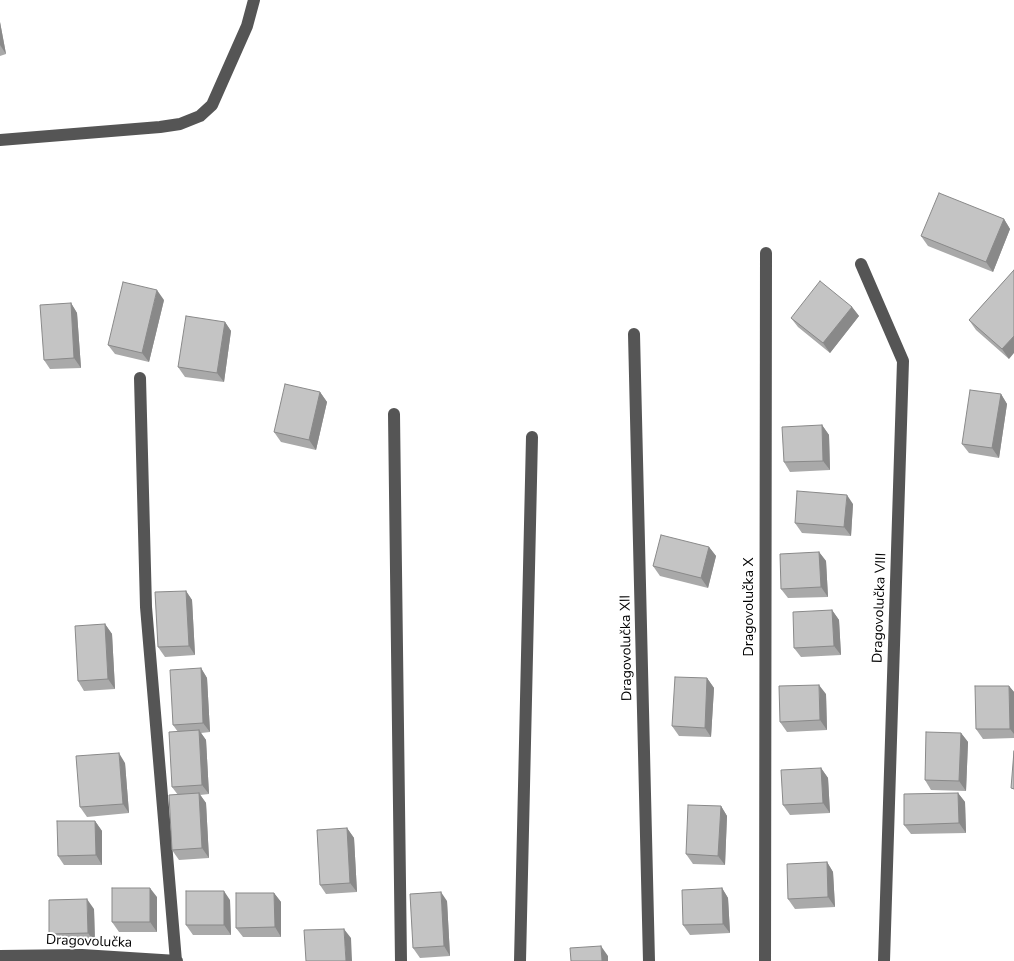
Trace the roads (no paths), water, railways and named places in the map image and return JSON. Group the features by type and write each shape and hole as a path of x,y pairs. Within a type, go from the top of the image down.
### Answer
{"street":[{"path":"0,140 160,127 180,124 200,116 212,105 248,26 254,0"},
{"name":"Dragovolučka X","path":"764,961 766,253"},
{"name":"Dragovolučka VIII","path":"861,264 903,361 884,961"},
{"name":"Dragovolučka XII","path":"634,334 649,961"},
{"path":"140,378 146,607 176,961"},
{"path":"394,414 401,961"},
{"path":"520,961 532,437"},
{"name":"Dragovolučka","path":"0,956 82,955 176,961"}]}
